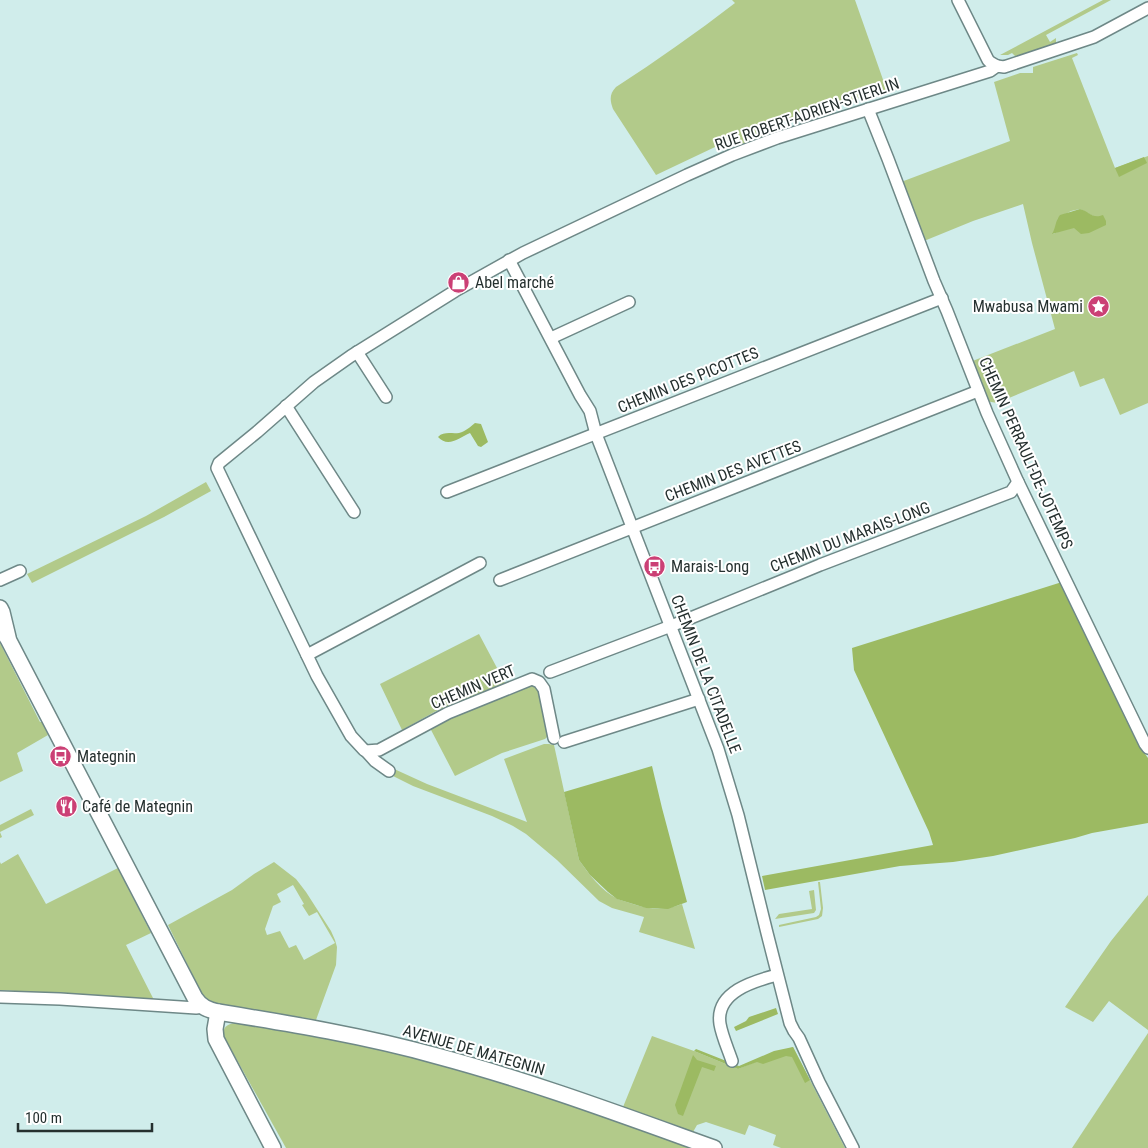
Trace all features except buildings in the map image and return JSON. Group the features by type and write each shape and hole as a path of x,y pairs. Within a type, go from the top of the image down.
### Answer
{"main road":[{"path":"0,608 4,633 194,998 203,1007"},
{"name":"AVENUE DE MATEGNIN","path":"203,1007 218,1012 335,1032 437,1056 558,1092 714,1148"},
{"path":"218,1012 215,1029 216,1039 273,1148"}],"street":[{"path":"958,0 988,60 997,66"},
{"name":"RUE ROBERT-ADRIEN-STIERLIN","path":"307,655 217,468 219,463 314,382 357,352 509,260 687,175 777,138 945,86 990,71 997,66 1004,67 1094,37 1148,8"},
{"name":"CHEMIN PERRAULT-DE-JOTEMPS","path":"868,109 978,391 1018,482 1148,748"},
{"name":"CHEMIN DE LA CITADELLE","path":"509,260 590,411 596,434 718,749 732,792 786,1012 853,1148"},
{"name":"CHEMIN DES PICOTTES","path":"447,492 942,298"},
{"path":"551,338 628,302"},
{"path":"357,352 386,397"},
{"name":"CHEMIN DES AVETTES","path":"500,580 978,391"},
{"path":"286,406 354,512"},
{"name":"CHEMIN DU MARAIS-LONG","path":"550,672 1011,492 1018,482"},
{"path":"389,771 375,761 352,736 307,655 480,563"},
{"path":"0,580 20,571"},
{"name":"CHEMIN VERT","path":"366,751 379,750 448,713 532,679 539,682 544,689 559,740 700,700"},
{"path":"732,1061 720,1024 726,999 745,986 777,974"},
{"path":"0,997 203,1007"}],"green space":[{"path":"732,0 855,0 887,91 768,126 766,135 742,144 734,138 656,175 613,109 612,92 616,87 735,3"},
{"path":"1103,0 1111,0 1046,35 1050,42 1056,38 1056,43 1016,57 1012,53 1000,55"},
{"path":"1077,53 1078,55 1072,58 1115,168 1148,156 1148,403 1120,415 1104,378 1080,387 1074,371 997,403 986,401 970,362 1055,329 1023,204 973,221 924,241 901,182 1010,141 994,82 1020,73 1033,73 1033,67","holes":["1080,209 1093,216 1053,234 1058,218 1071,211"]},
{"path":"1144,157 1147,163 1119,177 1115,168"},
{"path":"1080,209 1094,216 1103,215 1106,225 1089,233 1081,234 1074,228 1052,234 1060,215"},
{"path":"475,423 481,424 488,442 481,447 478,446 470,433 450,442 446,442 438,437 445,433 459,433"},
{"path":"206,482 211,491 164,517 32,583 27,574 146,516"},
{"path":"1062,582 1140,747 1148,758 1148,823 1092,833 993,856 953,862 900,866 765,890 762,876 933,845 929,832 854,670 852,648"},
{"path":"479,634 505,683 438,710 402,730 380,684"},
{"path":"0,643 48,735 17,753 23,771 0,782"},
{"path":"529,684 537,685 548,736 545,739 502,753 455,776 430,728 452,716"},
{"path":"544,744 554,745 579,860 601,887 618,899 642,907 654,908 665,908 682,904 695,949 639,932 644,917 612,908 599,901 557,860 526,834 513,826 413,786 387,773 392,768 427,784 527,822 504,759"},
{"path":"652,766 687,902 668,909 646,908 617,899 590,875 579,860 564,792"},
{"path":"31,809 34,815 0,832 0,825"},
{"path":"18,854 46,904 118,868 151,933 126,945 154,1000 0,990 0,862 1,864"},
{"path":"274,862 296,879 335,940 337,947 336,965 316,1020 217,1005 206,1000 168,925 232,890","holes":["293,885 304,904 302,905 309,916 317,912 335,943 304,960 296,945 289,948 280,931 267,935 265,929 273,906 281,902 277,894"]},
{"path":"818,882 820,882 822,916 818,919 779,927 779,925 819,915 821,909"},
{"path":"814,890 816,910 814,913 775,919 779,914 812,909 809,891"},
{"path":"1148,895 1148,1030 1109,1001 1093,1022 1065,1007 1111,941"},
{"path":"776,1008 778,1014 736,1031 734,1027 746,1021 749,1017"},
{"path":"235,1023 274,1027 376,1047 486,1076 552,1097 693,1148 286,1148 223,1035 226,1026"},
{"path":"1148,1033 1148,1148 1072,1148"},
{"path":"652,1036 738,1069 793,1047 845,1148 781,1148 773,1145 776,1135 749,1125 745,1135 706,1122 697,1125 693,1132 623,1107"},
{"path":"793,1047 810,1080 805,1083 792,1057 786,1056 763,1064 757,1062 738,1069 694,1051 696,1049 739,1066 774,1051"},
{"path":"693,1055 697,1060 716,1066 714,1071 702,1067 683,1116 678,1114 675,1105"}],"place":[{"name":"Abel marché","path":"459,282"},
{"name":"Mwabusa Mwami","path":"1099,306"},
{"name":"Marais-Long","path":"655,566"},
{"name":"Mategnin","path":"61,756"},
{"name":"Café de Mategnin","path":"66,806"}]}
